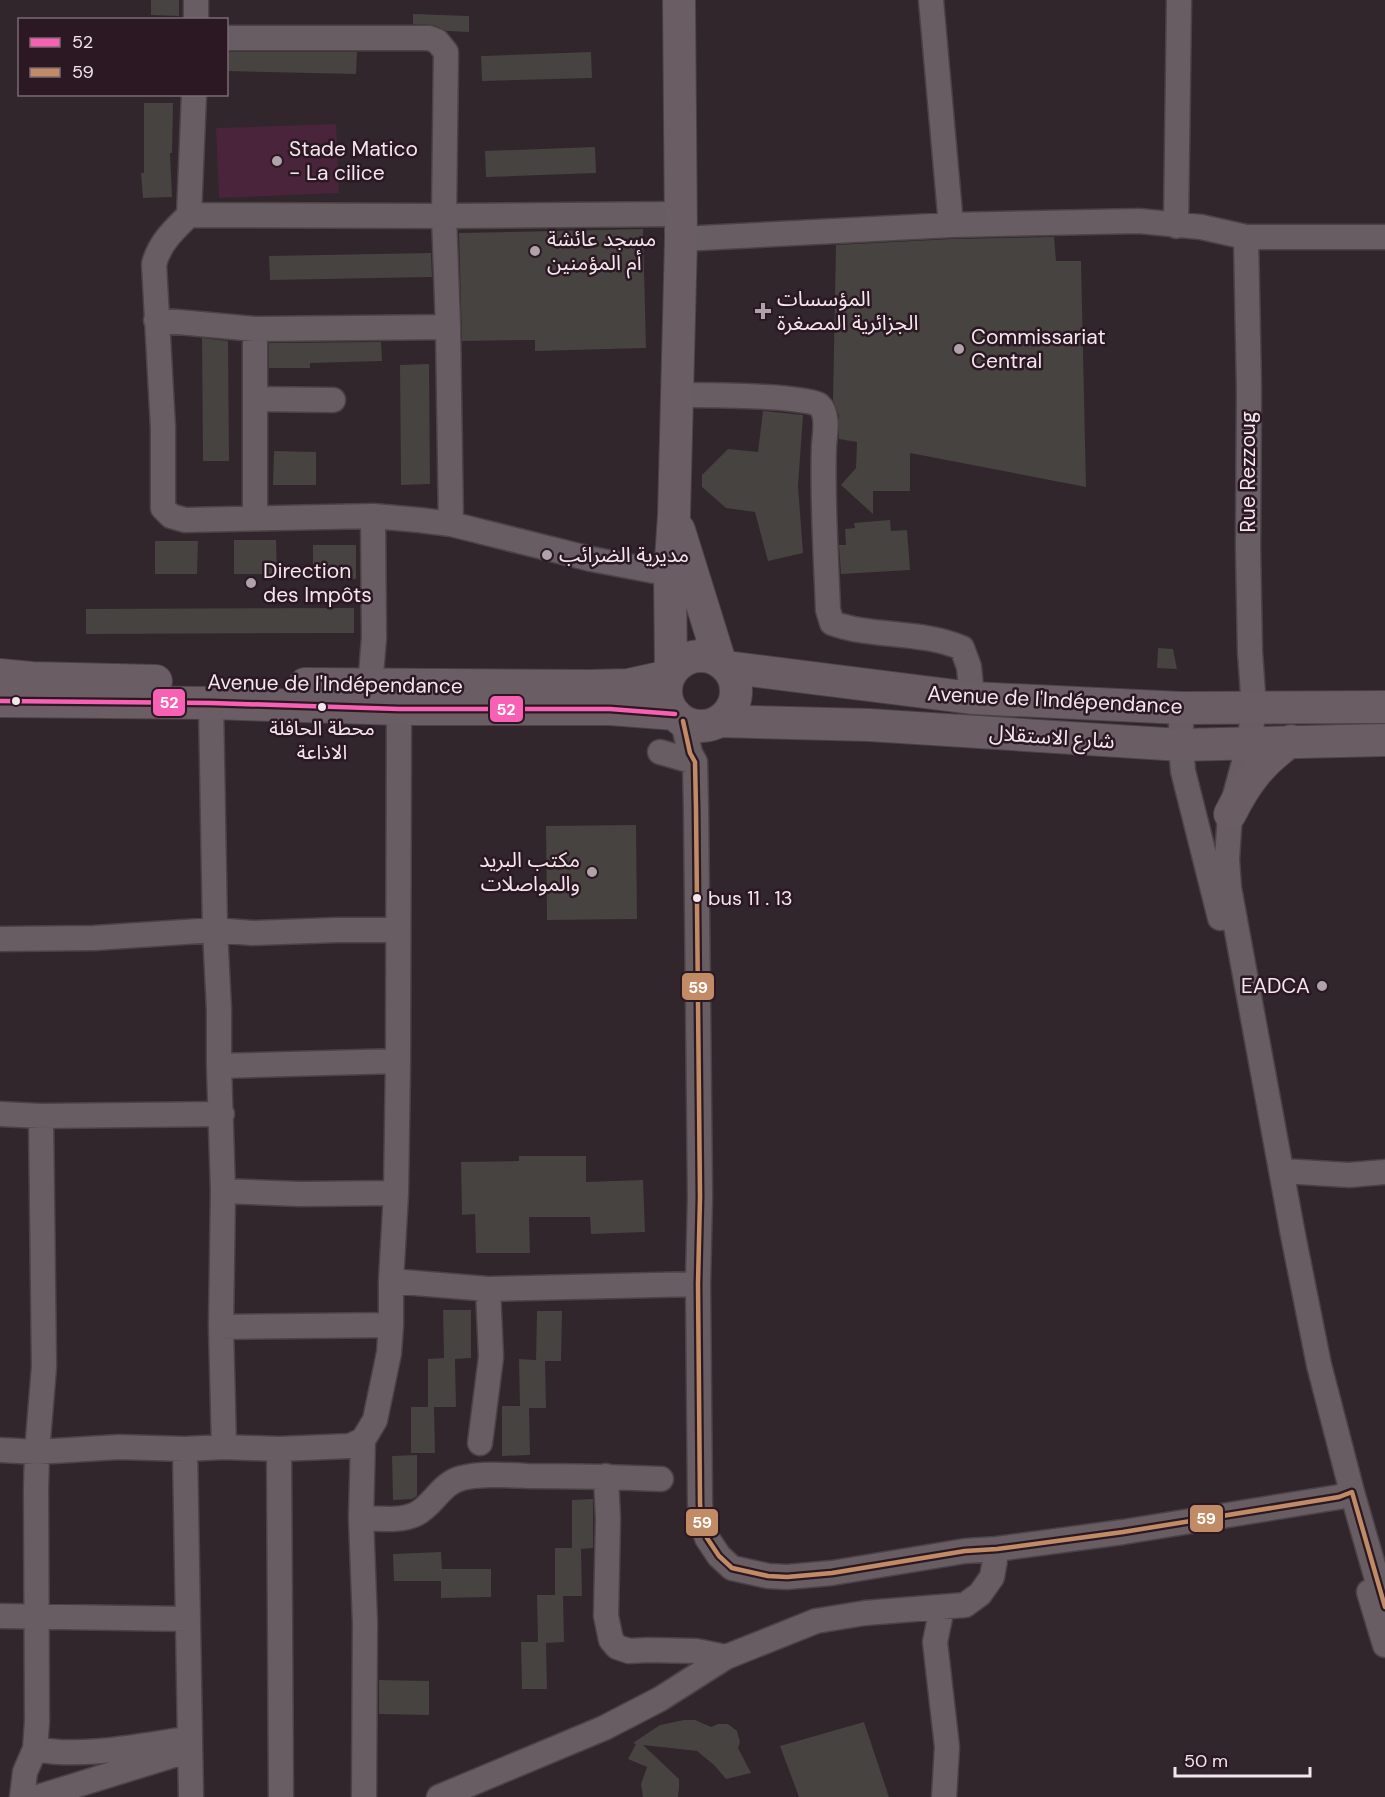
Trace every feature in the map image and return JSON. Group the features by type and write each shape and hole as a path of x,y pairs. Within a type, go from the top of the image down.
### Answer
{"main road":[{"path":"670,674 678,664 688,658 710,657 723,665 732,676 735,696 732,706 727,714 697,720 669,705 666,696 670,674 670,574 678,395 681,226 679,0"},
{"path":"674,514 723,665"},
{"name":"Avenue de l'Indépendance","path":"723,665 972,698 1181,708 1385,707"},
{"name":"Avenue de l'Indépendance","path":"0,675 32,678 370,686 618,685 670,674"},
{"name":"Avenue de l'Indépendance","path":"0,701 211,703 399,709 610,709 697,720"},
{"name":"شارع الاستقلال","path":"697,720 869,725 1181,745 1385,740"},
{"path":"1230,814 1241,792 1255,772 1272,754 1291,741"}],"street":[{"path":"196,0 196,18"},
{"path":"931,0 951,225"},
{"path":"1176,226 1179,0"},
{"path":"228,38 429,38 437,40 446,52 444,216 451,524"},
{"path":"194,96 189,215 164,241 157,252 154,264 163,428 163,508 171,516 184,520 373,516 451,524 591,559 670,574"},
{"path":"189,215 444,216 681,226 951,225 1139,221 1201,227 1246,237 1385,237"},
{"name":"Rue Rezzoug","path":"1246,237 1249,390 1248,558 1254,708 1249,744 1230,814 1227,860 1229,888 1319,1365 1346,1495"},
{"path":"156,320 255,329 448,327"},
{"path":"255,329 255,518"},
{"path":"678,395 777,398 809,401 819,405 825,415 828,610 832,623 846,628 920,636 962,648 969,667 972,698"},
{"path":"256,399 333,400"},
{"path":"370,686 374,638 373,516"},
{"path":"211,703 214,930 222,1114 221,1327 224,1447"},
{"path":"1181,708 1181,745 1188,793 1233,979 1293,1311 1314,1408 1385,1606"},
{"path":"364,1797 364,1623 361,1518 363,1440 375,1420 389,1353 396,1193 399,709"},
{"path":"697,720 703,737 695,762 700,1197 700,1503 701,1520 707,1538 719,1556 732,1568 768,1576 787,1577 832,1573 964,1551 997,1549 1123,1532 1346,1495"},
{"path":"660,752 695,762"},
{"path":"0,939 94,938 214,930 252,933 398,930"},
{"path":"219,1066 398,1061"},
{"path":"0,1114 41,1116 222,1114"},
{"path":"22,1797 25,1772 35,1749 37,1722 37,1452 44,1367 41,1116"},
{"path":"1282,1171 1350,1175 1385,1172"},
{"path":"223,1191 300,1194 396,1193"},
{"path":"391,1281 488,1289 699,1284"},
{"path":"480,1443 491,1357 488,1289"},
{"path":"221,1327 391,1325"},
{"path":"0,1450 37,1452 120,1447 279,1449 350,1446 363,1440"},
{"path":"185,1449 191,1797"},
{"path":"279,1449 281,1797"},
{"path":"361,1518 405,1518 415,1515 452,1481 464,1477 513,1475 661,1479"},
{"path":"606,1476 608,1519 606,1616 611,1640 617,1647 629,1651 696,1651 726,1657"},
{"path":"1346,1495 1385,1645"},
{"path":"439,1797 604,1728 660,1699 726,1657 816,1621 865,1613 965,1605 980,1594 992,1576 997,1549"},
{"path":"942,1608 935,1642 947,1747 944,1797"},
{"path":"0,1616 187,1619"},
{"path":"35,1749 64,1753 190,1744"},
{"path":"38,1797 190,1744"}],"shaded area":[{"name":"Stade Matico - La cilice","path":"336,124 339,193 219,198 216,128"}],"building":[{"path":"151,0 179,0 179,16 151,15"},
{"path":"413,14 469,16 469,32 447,31 434,25 413,24"},
{"path":"228,52 357,52 356,74 228,71"},
{"path":"591,52 592,78 482,81 481,56"},
{"path":"144,103 173,103 172,153 170,153 172,197 143,198 141,173 144,173"},
{"path":"595,147 596,173 486,177 485,151"},
{"path":"643,229 646,348 535,351 535,340 462,341 459,233"},
{"name":"Commissariat Central","path":"1054,237 1056,261 1081,261 1086,487 910,453 910,491 873,491 873,514 841,485 856,468 857,442 839,439 839,415 833,400 836,245"},
{"path":"431,253 432,277 270,280 269,256"},
{"path":"202,338 228,341 229,461 203,461"},
{"path":"381,342 382,361 310,363 310,368 269,368 269,343"},
{"path":"429,364 430,484 401,485 400,365"},
{"path":"763,411 803,415 798,486 803,553 768,561 755,512 726,508 702,487 702,475 728,449 758,452"},
{"path":"274,451 316,452 316,485 273,485"},
{"path":"890,520 891,531 907,530 910,570 841,574 839,545 846,545 845,529 855,528 854,523"},
{"path":"234,540 276,540 277,574 234,574"},
{"path":"155,541 198,541 197,574 155,574"},
{"path":"313,545 356,545 356,579 313,578"},
{"path":"354,608 354,633 86,634 86,609"},
{"path":"1158,648 1173,649 1177,669 1157,668"},
{"name":"مكتب البريد والمواصلات","path":"636,825 637,919 547,920 546,826"},
{"path":"519,1156 586,1156 586,1182 643,1180 645,1232 591,1234 590,1217 529,1217 530,1253 476,1253 475,1214 462,1215 461,1162 519,1161"},
{"path":"443,1310 471,1310 471,1358 455,1359 456,1407 434,1407 435,1453 411,1453 411,1407 428,1407 428,1359 444,1358"},
{"path":"537,1311 562,1311 561,1361 545,1361 546,1408 529,1408 530,1455 502,1456 502,1406 520,1406 519,1359 536,1360"},
{"path":"417,1455 417,1496 412,1499 393,1500 392,1456"},
{"path":"593,1499 593,1548 581,1549 582,1596 563,1596 564,1642 546,1643 547,1689 522,1689 521,1642 538,1642 537,1595 555,1595 555,1548 572,1548 572,1500"},
{"path":"441,1552 442,1569 491,1569 491,1597 441,1598 441,1581 394,1581 393,1554"},
{"path":"379,1680 429,1681 429,1715 379,1714"},
{"path":"695,1720 711,1727 728,1724 737,1731 740,1742 738,1748 751,1773 726,1779 697,1751 643,1745 679,1779 679,1788 678,1797 643,1797 641,1784 647,1767 628,1759 636,1744 633,1743 660,1725"},
{"path":"864,1722 889,1797 799,1797 780,1746"}],"transit line":[{"name":"52","path":"0,701 211,703 399,709 610,709 675,714"},
{"name":"59","path":"683,721 690,753 695,762 700,1197 698,1284 700,1503 701,1520 707,1538 719,1556 732,1568 768,1576 787,1577 832,1573 965,1551 997,1549 1123,1532 1339,1497 1352,1492 1385,1607"}],"place":[{"name":"Stade Matico - La cilice","path":"277,161"},
{"name":"مسجد عائشة أم المؤمنين","path":"535,251"},
{"name":"المؤسسات الجزائرية المصغرة","path":"763,311"},
{"name":"Commissariat Central","path":"959,349"},
{"name":"مديرية الضرائب","path":"547,555"},
{"name":"Direction des Impôts","path":"251,583"},
{"name":"محطة الحافلة الاذاعة","path":"322,707"},
{"name":"مكتب البريد والمواصلات","path":"592,872"},
{"name":"bus 11 . 13","path":"697,898"},
{"name":"EADCA","path":"1322,986"}]}
